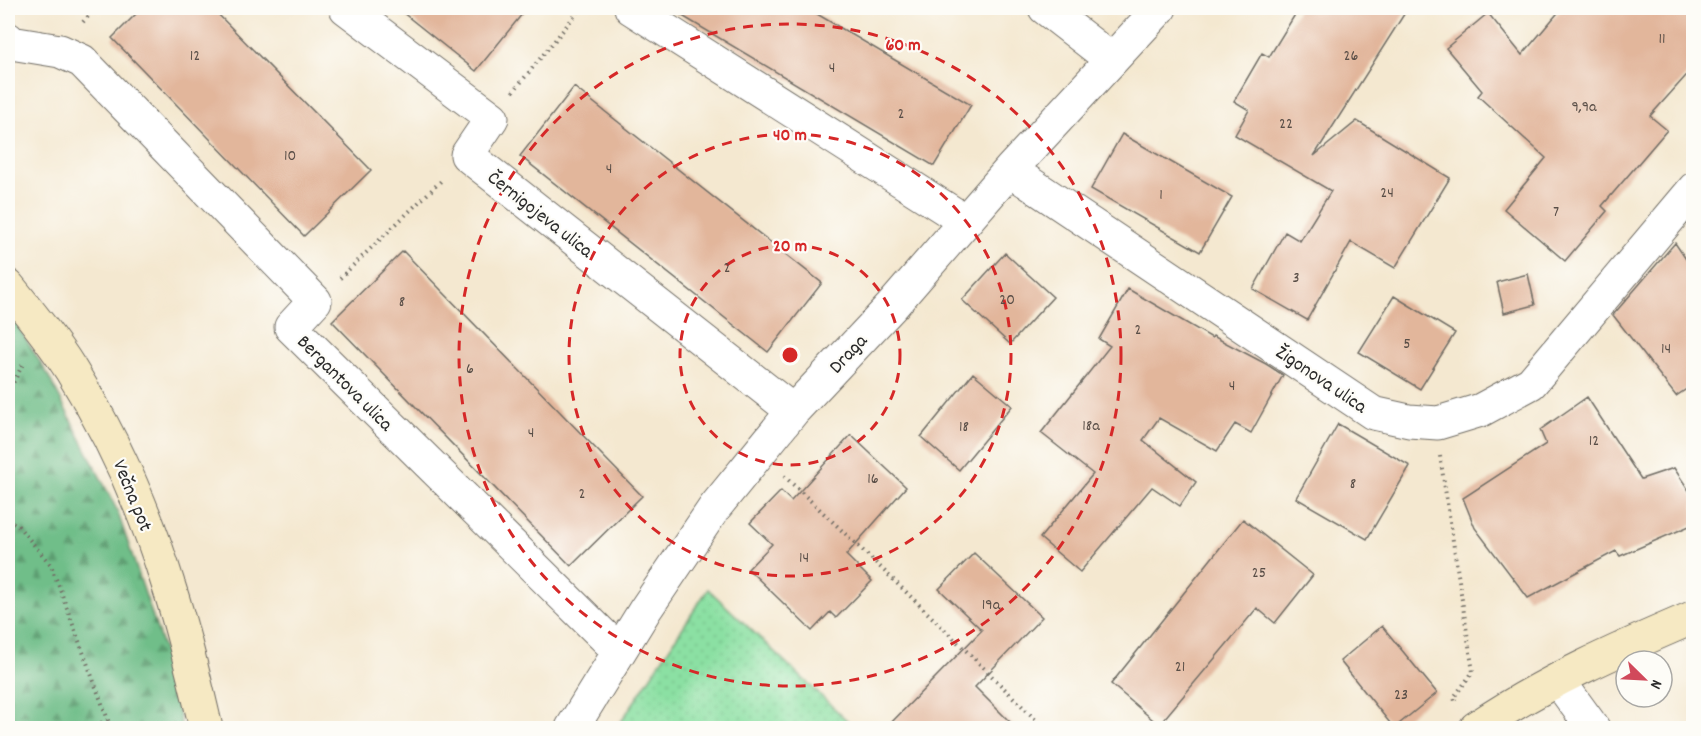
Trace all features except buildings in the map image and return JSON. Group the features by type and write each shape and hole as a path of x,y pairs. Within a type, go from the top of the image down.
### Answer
{"main road":[{"name":"Večna pot","path":"8,286 70,369 115,449 142,511 169,586 206,729"},
{"path":"1467,718 1502,711 1614,651 1694,617"}],"street":[{"path":"346,8 492,118 467,155"},
{"path":"631,8 965,221"},
{"path":"1045,8 1112,60"},
{"name":"Draga","path":"572,729 619,651 715,507 793,411 892,306 1010,170 1160,8"},
{"name":"Bergantova ulica","path":"8,39 11,43 60,51 82,61 315,301 291,327 619,651"},
{"name":"Černigojeva ulica","path":"467,155 793,411"},
{"name":"Žigonova ulica","path":"1010,170 1373,413 1409,421 1438,423 1481,410 1531,383 1694,189"},
{"path":"1558,680 1593,729"}],"path":[{"path":"492,118 581,8"},
{"path":"315,301 467,155"},
{"path":"1438,423 1441,464 1473,672 1454,697 1467,718"},
{"path":"759,453 970,654 1044,729"},
{"path":"8,519 18,526 51,565 111,729"},
{"path":"90,729 107,720"}],"green space":[{"path":"8,314 47,373 117,510 166,656 182,728 8,728"},
{"path":"708,589 855,728 617,728"}]}
